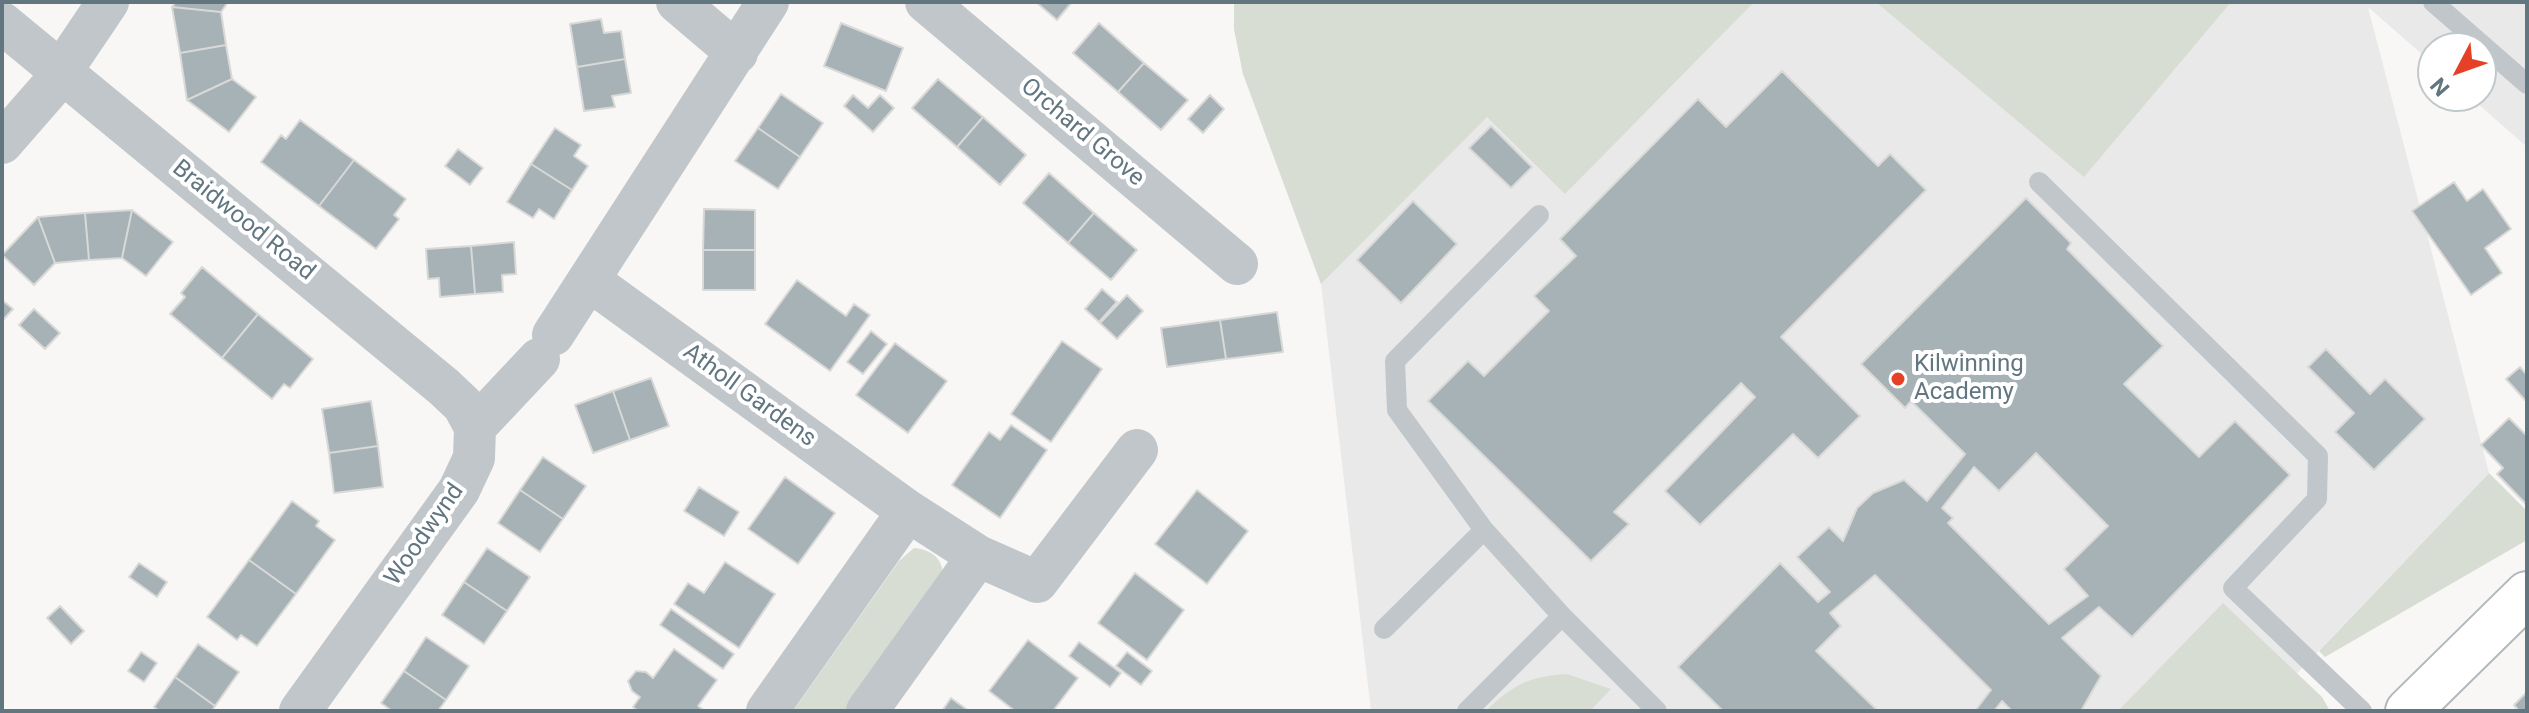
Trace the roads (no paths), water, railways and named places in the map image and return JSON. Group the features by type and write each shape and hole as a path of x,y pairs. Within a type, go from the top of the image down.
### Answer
{"highway":[{"path":"2408,711 2527,594"}],"street":[{"path":"2,143 61,72 108,2"},
{"path":"677,2 737,53"},
{"path":"475,427 546,347 768,2"},
{"name":"Orchard Grove","path":"926,2 1237,264"},
{"name":"Braidwood Road","path":"2,23 444,387 463,405 475,427"},
{"name":"Atholl Gardens","path":"590,281 908,511 978,556 1037,582 1137,450"},
{"name":"Woodwynd","path":"300,711 459,490 474,458 475,427"},
{"path":"767,711 908,511"},
{"path":"867,711 978,556"}],"lane":[{"path":"2433,2 2527,84"},
{"path":"2039,182 2318,456 2317,499 2233,588 2362,711"},
{"path":"1539,215 1395,361 1397,410 1484,530 1562,616 1657,711"},
{"path":"1384,629 1484,530"},
{"path":"1467,711 1562,616"}],"place":[{"name":"Kilwinning Academy","path":"1898,379"}]}
